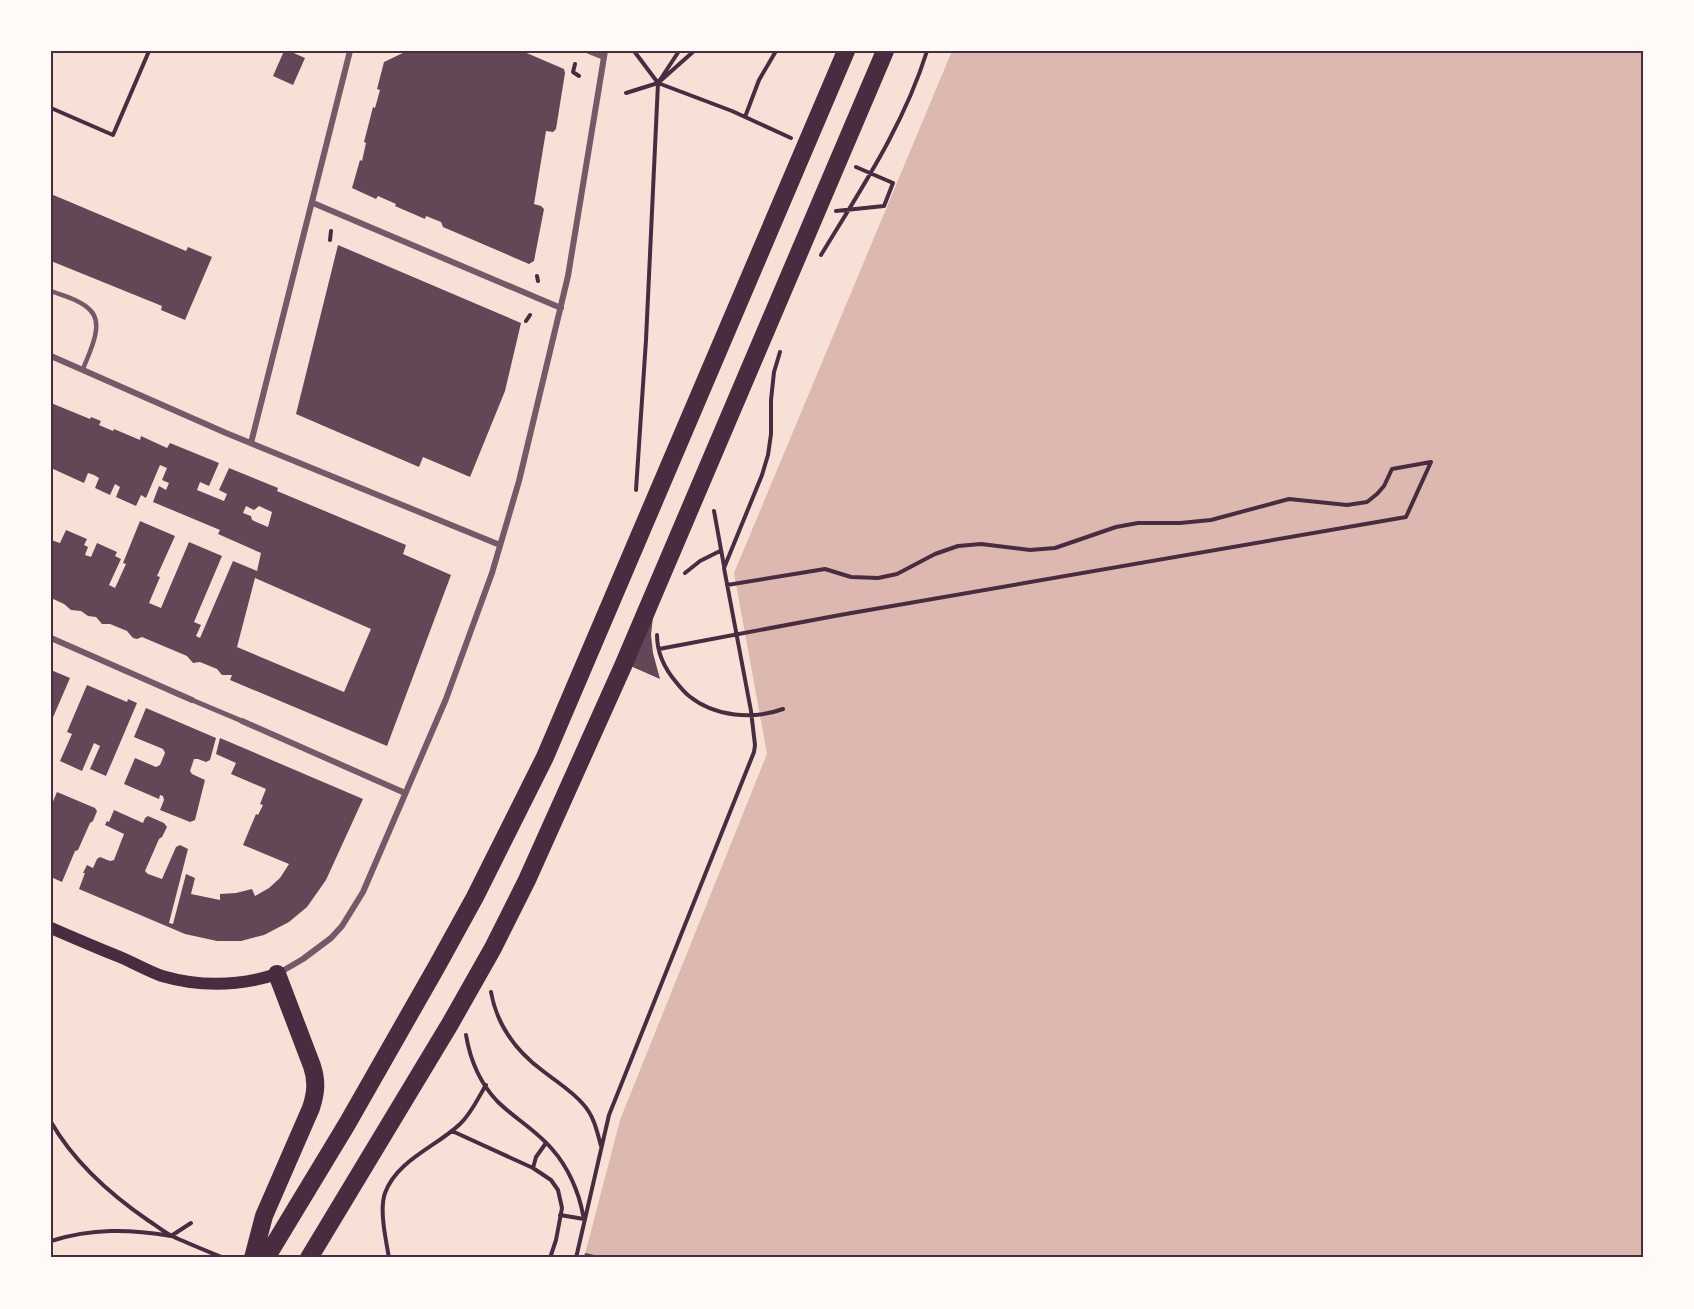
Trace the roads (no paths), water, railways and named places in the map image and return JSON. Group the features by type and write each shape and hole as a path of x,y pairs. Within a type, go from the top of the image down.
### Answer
{"highway":[{"path":"260,1255 347,1124 475,897 545,757 846,51"},
{"path":"309,1258 450,1024 493,948 527,880 623,666 885,51"},
{"path":"260,1255 264,1216 311,1108 316,1090 315,1073 277,974"}],"main road":[{"path":"51,928 162,975 190,982 210,984 242,982 277,974"}],"street":[{"path":"251,443 350,51"},
{"path":"277,974 317,949 342,926 363,892 446,699 492,573 519,481 561,308 575,238 604,54 589,51"},
{"path":"313,203 561,308"},
{"path":"51,356 251,443 500,545"},
{"path":"51,638 405,793"}],"lane":[{"path":"51,291 84,304 95,316 94,340 83,369"}]}
